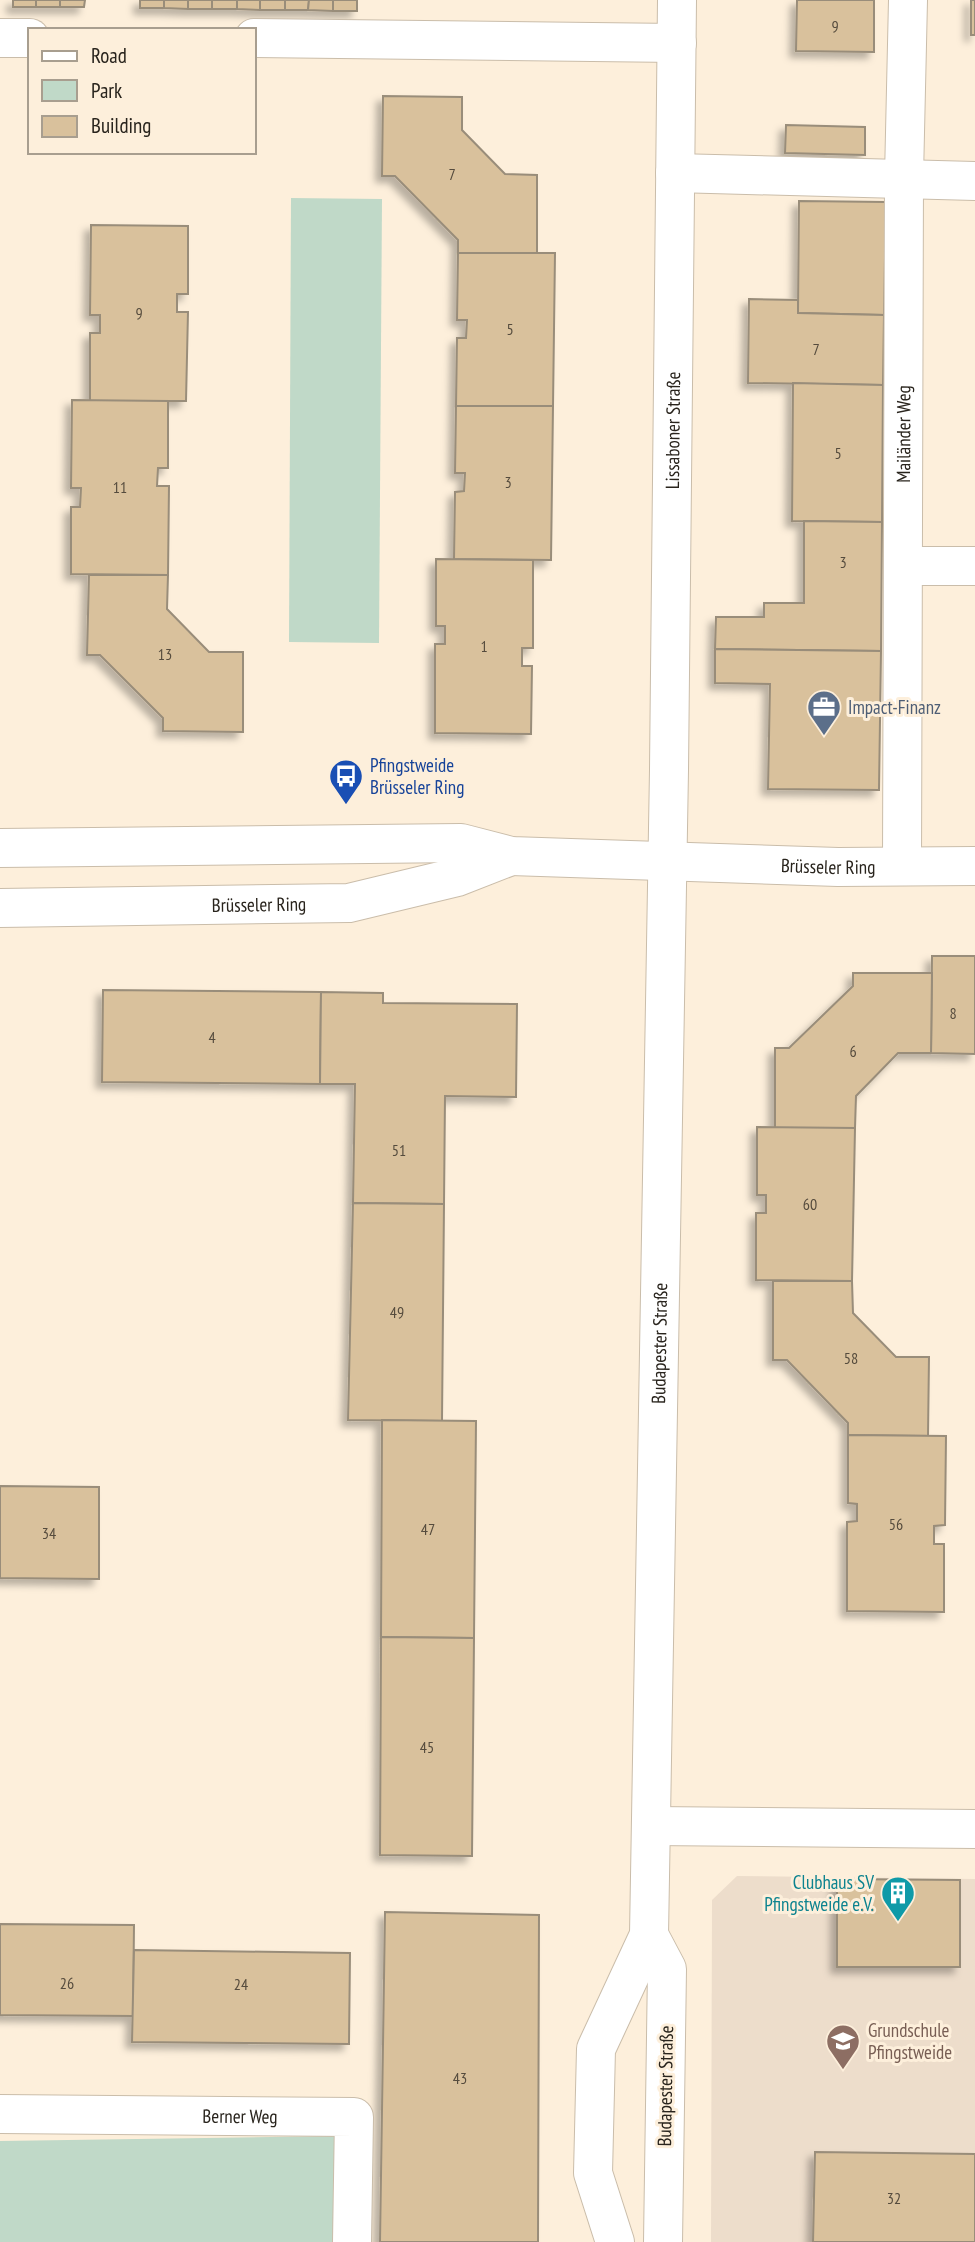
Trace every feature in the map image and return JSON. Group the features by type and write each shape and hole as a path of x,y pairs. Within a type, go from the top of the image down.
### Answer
{"street":[{"name":"Lissaboner Straße","path":"666,862 677,0"},
{"name":"Mailänder Weg","path":"902,866 905,566 904,177 908,0"},
{"path":"0,38 28,38"},
{"path":"256,38 677,43"},
{"path":"675,173 904,177 975,181"},
{"path":"905,566 975,566"},
{"name":"Brüsseler Ring","path":"0,848 461,843 511,856 666,862 975,866"},
{"name":"Brüsseler Ring","path":"0,908 349,903 457,877 511,856"},
{"name":"Budapester Straße","path":"615,2242 593,2173 596,2049 649,1935 666,862"},
{"path":"651,1825 975,1829"},
{"name":"Budapester Straße","path":"649,1935 667,1969 663,2242"},
{"name":"Berner Weg","path":"0,2114 354,2117 352,2242"}],"shaded area":[{"name":"Grundschule Pfingstweide","path":"737,1876 975,1879 975,2242 711,2242 712,1900"}],"green space":[{"path":"291,198 382,199 379,643 289,642"},
{"path":"337,2136 336,2242 0,2242 0,2141"}],"building":[{"path":"13,0 36,0 36,7 13,7"},
{"path":"36,0 60,0 60,7 36,7"},
{"path":"60,0 85,0 84,7 60,7"},
{"path":"140,0 164,0 164,8 140,8"},
{"path":"164,0 188,0 188,9 164,8"},
{"path":"188,0 212,0 212,9 188,9"},
{"path":"212,0 237,0 237,9 212,9"},
{"path":"237,0 260,0 260,10 237,9"},
{"path":"260,0 285,0 285,10 260,10"},
{"path":"285,0 309,0 308,10 285,10"},
{"path":"309,0 333,0 333,11 308,10"},
{"path":"333,0 357,0 357,11 333,11"},
{"path":"797,0 874,0 874,52 796,51"},
{"path":"971,0 975,0 975,35 971,35"},
{"path":"383,96 462,97 462,130 505,174 537,175 537,253 458,253 458,240 395,176 382,176"},
{"path":"786,125 865,127 865,155 785,153"},
{"path":"799,201 886,202 884,315 798,313"},
{"path":"91,225 188,226 188,294 177,294 177,312 188,312 186,401 90,401 90,333 100,333 100,315 90,315"},
{"path":"458,253 555,253 553,406 456,406 457,338 466,338 467,320 457,320"},
{"path":"749,299 798,300 798,313 884,315 883,385 748,383"},
{"path":"793,383 883,385 882,522 792,521"},
{"path":"72,400 168,401 168,468 158,468 157,486 169,486 168,575 71,574 71,507 80,507 81,488 71,488"},
{"path":"456,406 553,406 551,560 454,559 455,492 464,491 465,473 455,473"},
{"path":"804,521 882,522 881,651 715,649 716,617 764,617 764,603 804,603"},
{"path":"436,559 533,560 533,648 522,648 522,666 532,666 531,734 435,733 435,644 445,644 445,626 436,626"},
{"path":"89,575 168,575 167,609 209,652 243,652 243,732 163,731 163,718 100,655 87,655"},
{"name":"Impact-Finanz","path":"715,649 881,651 879,790 768,789 770,684 715,683"},
{"path":"932,956 975,956 975,1054 931,1053"},
{"path":"853,973 932,973 931,1053 898,1053 856,1096 855,1128 775,1128 775,1048 789,1048 853,986"},
{"path":"103,990 321,992 320,1084 102,1082"},
{"path":"321,992 383,993 383,1003 517,1004 516,1097 445,1096 444,1204 353,1203 355,1084 320,1084"},
{"path":"757,1127 855,1128 852,1281 756,1280 756,1213 766,1213 766,1195 757,1195"},
{"path":"353,1203 444,1204 442,1421 348,1420"},
{"path":"773,1281 852,1281 853,1313 896,1357 929,1357 928,1436 848,1435 848,1423 787,1360 773,1360"},
{"path":"382,1420 476,1421 474,1638 381,1637"},
{"path":"848,1435 946,1436 945,1525 934,1526 934,1544 944,1544 944,1612 847,1611 847,1522 857,1521 857,1504 848,1503"},
{"path":"0,1486 99,1487 99,1579 0,1578"},
{"path":"381,1637 474,1638 472,1856 380,1855"},
{"name":"Clubhaus SV Pfingstweide e.V.","path":"837,1879 960,1880 960,1967 837,1967"},
{"path":"385,1912 539,1915 538,2242 380,2242"},
{"path":"0,1924 134,1925 133,2016 0,2015"},
{"path":"134,1950 350,1953 349,2044 132,2042"},
{"path":"815,2152 975,2154 975,2242 813,2242"}],"place":[{"name":"Impact-Finanz","path":"824,737"},
{"name":"Pfingstweide Brüsseler Ring","path":"346,806"},
{"name":"Clubhaus SV Pfingstweide e.V.","path":"898,1923"},
{"name":"Grundschule Pfingstweide","path":"843,2071"}]}
